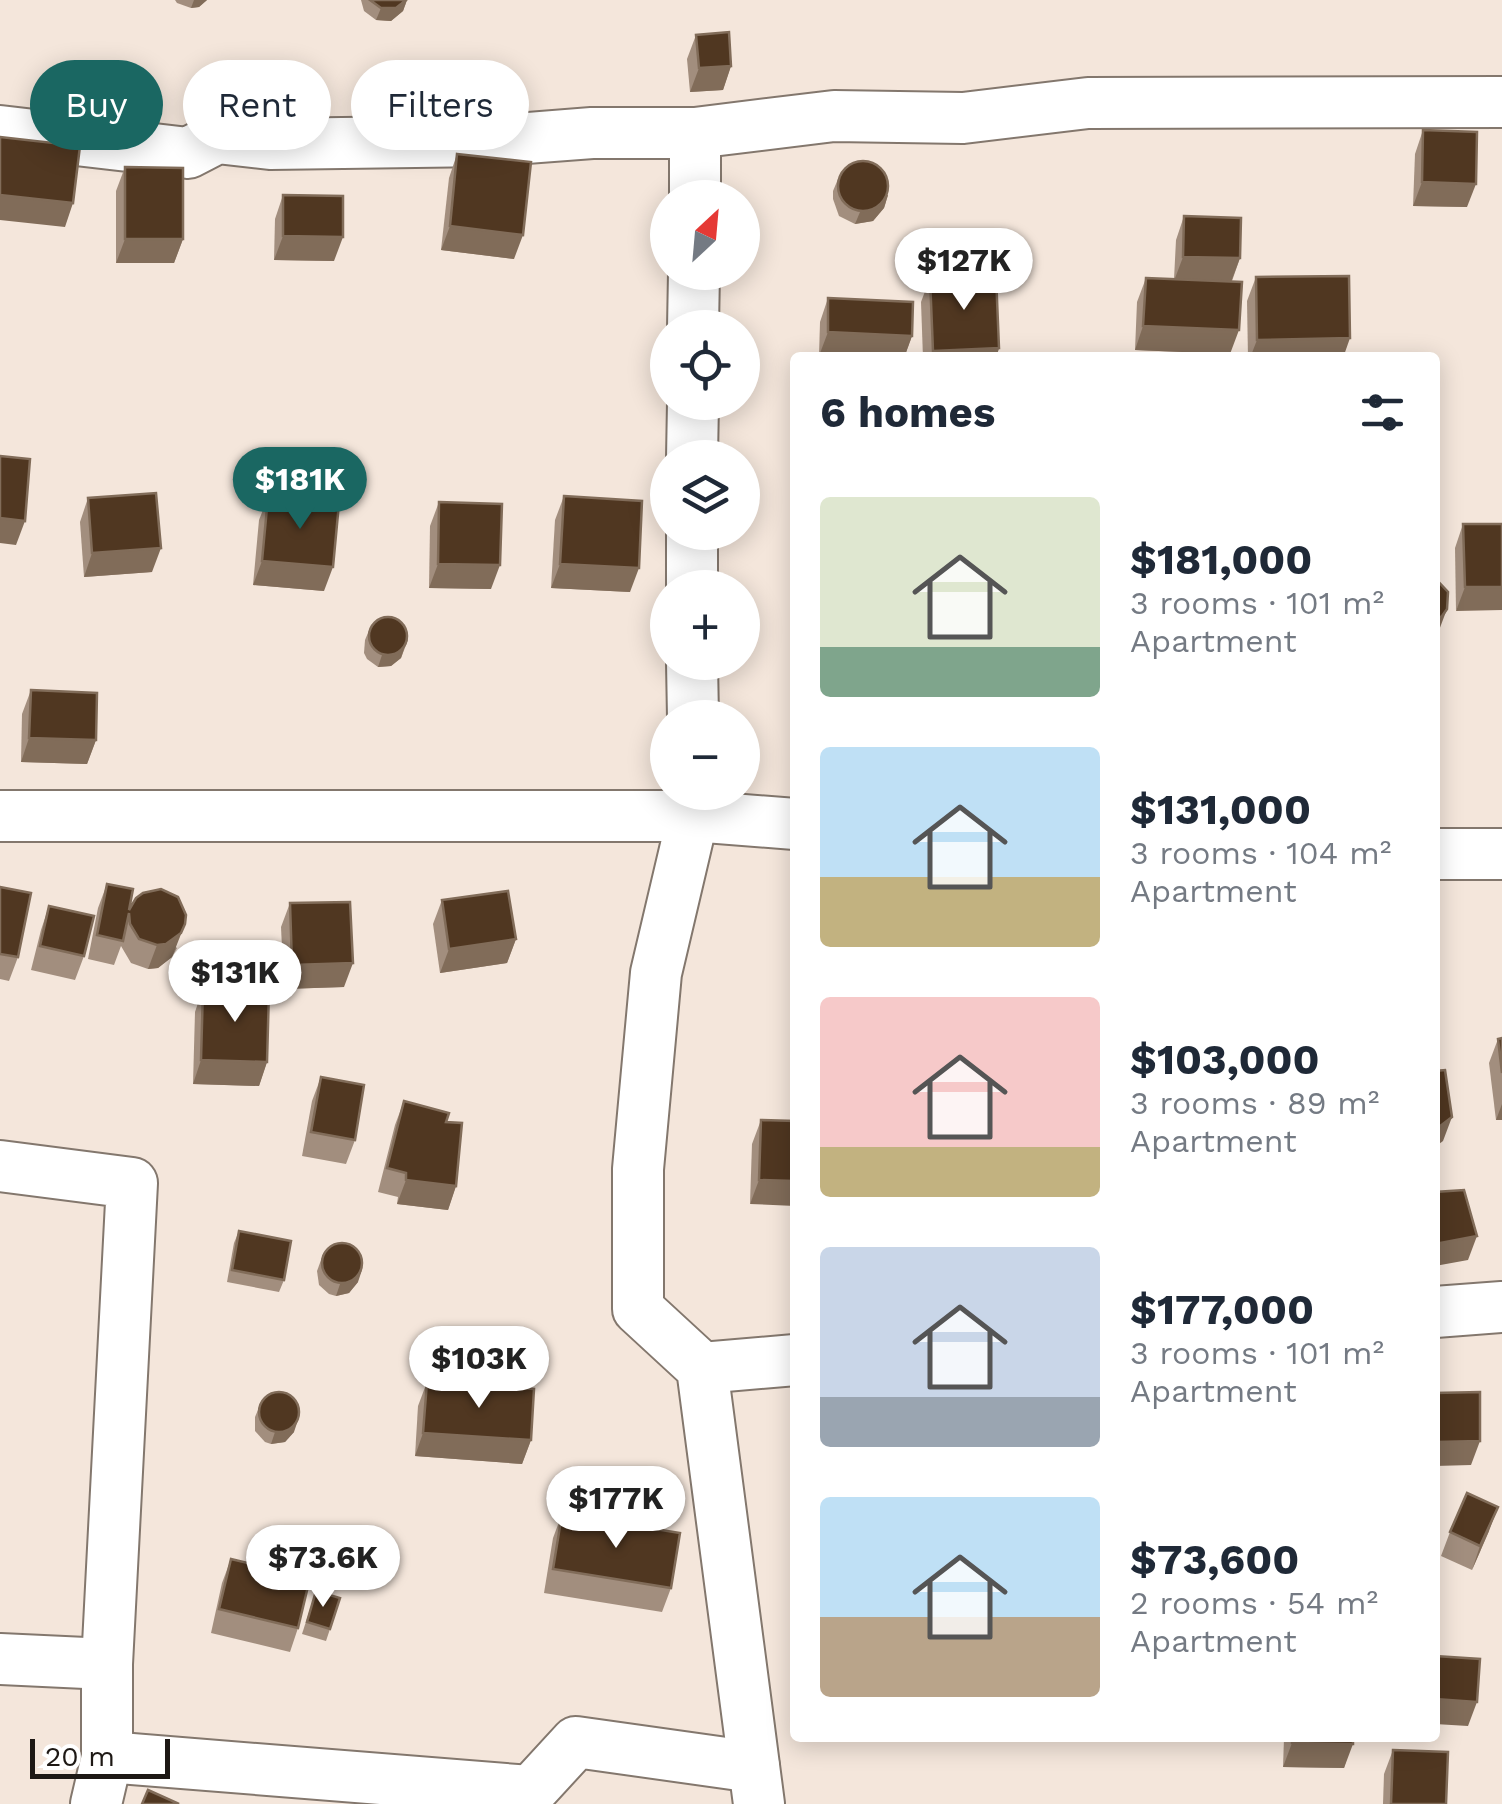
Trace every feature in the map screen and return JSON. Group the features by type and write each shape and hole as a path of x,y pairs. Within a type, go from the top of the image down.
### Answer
{"street":[{"path":"0,131 188,153 217,138 270,144 488,141 592,132 696,133 834,116 962,118 1088,102 1502,102"},
{"path":"695,180 696,133"},
{"path":"0,816 650,805"},
{"path":"0,1166 132,1184 101,1781 524,1798 576,1742 757,1785 702,1368 638,1308 638,1169 656,973 692,810"},
{"path":"724,810 790,823"},
{"path":"1440,854 1502,854"},
{"path":"1440,1312 1502,1307"},
{"path":"702,1368 790,1360"},
{"path":"0,1660 107,1664"}],"building":[{"path":"370,0 406,0 396,8 381,8"},
{"path":"729,32 731,66 699,68 696,35"},
{"path":"1423,130 1477,132 1476,184 1422,182"},
{"path":"0,137 30,140 30,150 80,150 73,203 0,195"},
{"path":"457,154 531,162 523,235 450,226"},
{"path":"853,162 873,162 887,176 887,196 873,210 853,210 839,196 839,176"},
{"path":"125,167 183,168 183,239 125,239"},
{"path":"283,195 343,196 343,237 283,236"},
{"path":"1184,216 1241,218 1240,258 1183,257"},
{"path":"996,275 999,348 933,351 930,278"},
{"path":"1349,276 1350,338 1257,340 1256,277"},
{"path":"1146,278 1242,282 1239,330 1143,326"},
{"path":"828,298 913,302 912,336 828,332"},
{"path":"0,456 30,459 25,521 0,518"},
{"path":"156,493 161,548 92,553 88,498"},
{"path":"564,496 642,501 639,568 560,564"},
{"path":"268,497 339,503 333,567 262,561"},
{"path":"439,502 502,504 500,565 438,564"},
{"path":"1463,524 1502,524 1502,587 1465,587"},
{"path":"1440,583 1448,592 1447,609 1442,616"},
{"path":"388,617 402,622 407,636 402,650 388,655 374,650 369,636 374,622"},
{"path":"31,690 97,693 96,740 29,738"},
{"path":"107,884 133,889 129,910 143,893 161,889 178,897 186,915 181,933 166,944 139,939 130,924 129,913 123,941 97,935"},
{"path":"0,887 31,893 18,957 0,954"},
{"path":"508,891 516,939 449,949 442,900"},
{"path":"350,902 353,963 292,965 290,903"},
{"path":"49,906 94,916 84,956 40,946"},
{"path":"203,988 269,990 267,1062 201,1060"},
{"path":"1502,1038 1502,1073 1498,1039"},
{"path":"1440,1070 1445,1070 1452,1117 1440,1126"},
{"path":"321,1077 364,1085 355,1140 311,1132"},
{"path":"404,1101 449,1113 446,1122 462,1123 456,1186 406,1180 406,1173 387,1168"},
{"path":"761,1120 790,1121 790,1181 759,1180"},
{"path":"1464,1190 1477,1236 1440,1243 1440,1192"},
{"path":"239,1231 291,1241 284,1280 232,1270"},
{"path":"342,1243 356,1249 362,1263 356,1277 342,1283 328,1277 322,1263 328,1249"},
{"path":"427,1382 534,1389 531,1440 423,1433"},
{"path":"279,1392 293,1398 299,1412 293,1426 279,1432 265,1426 259,1412 265,1398"},
{"path":"1480,1392 1480,1441 1440,1442 1440,1393"},
{"path":"1467,1493 1498,1507 1480,1546 1450,1532"},
{"path":"562,1514 680,1533 671,1588 553,1569"},
{"path":"231,1559 310,1578 298,1628 219,1609"},
{"path":"316,1591 340,1598 330,1629 307,1622"},
{"path":"1440,1656 1480,1659 1477,1702 1440,1699"},
{"path":"1353,1742 1353,1744 1292,1743"},
{"path":"1393,1750 1448,1752 1446,1804 1391,1804"},
{"path":"148,1790 179,1804 142,1804"}]}
